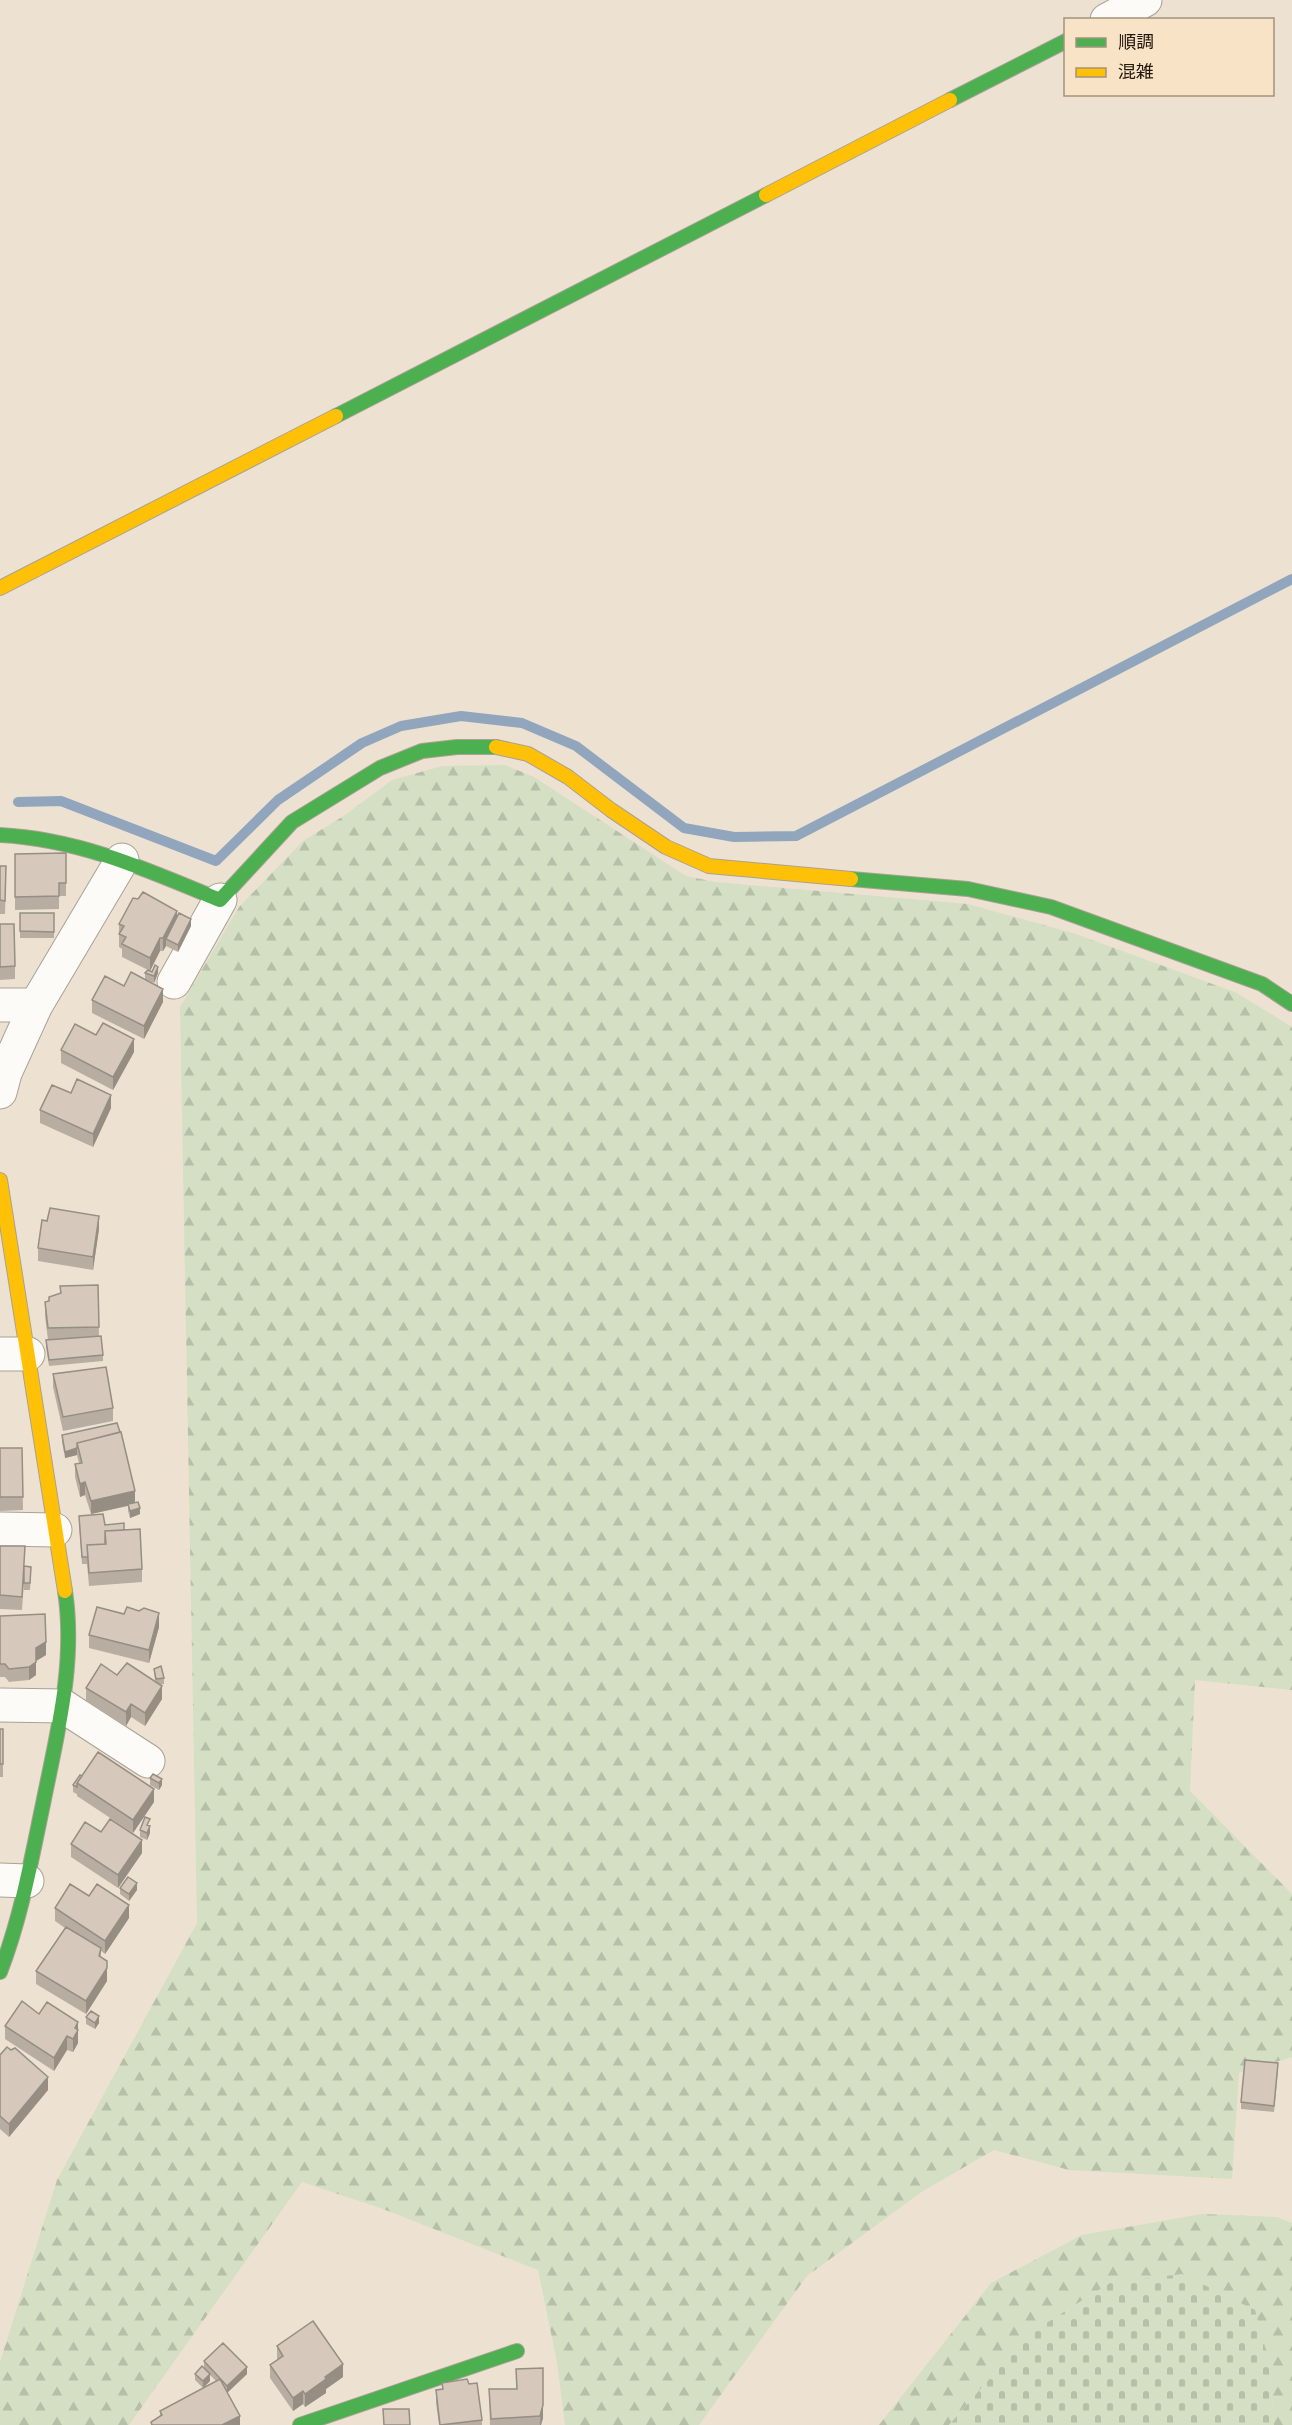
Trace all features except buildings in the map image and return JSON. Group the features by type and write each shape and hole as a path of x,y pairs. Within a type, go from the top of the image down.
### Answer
{"street":[{"path":"1111,18 1145,0"},
{"path":"0,588 1064,42"},
{"path":"174,982 220,900 292,822 380,768 422,751 458,747 497,747 528,754 568,777 666,848 709,866 968,889 1051,907 1262,984 1292,1004"},
{"path":"0,835 57,839 122,860 220,900"},
{"path":"0,1092 4,1073 36,1005 122,860"},
{"path":"0,1005 36,1005"},
{"path":"0,1180 14,1354 55,1530 69,1618 69,1662 63,1706 13,1881 9,1952 0,1972"},
{"path":"0,1529 55,1530"},
{"path":"0,1706 63,1706 148,1761"},
{"path":"300,2425 517,2351"}],"green space":[{"path":"505,765 534,777 686,876 715,882 968,904 1076,934 1237,993 1292,1027 1292,1690 1195,1680 1190,1791 1292,1894 1292,2057 1239,2073 1232,2179 1069,2170 994,2150 923,2191 807,2276 699,2425 565,2425 557,2362 538,2270 383,2209 302,2182 129,2425 0,2425 0,2362 57,2180 197,1923 180,1007 239,907 303,841 345,815 392,780 442,766"},
{"path":"1202,2214 1277,2217 1292,2223 1292,2425 1274,2425 1269,2362 1110,2283 1029,2334 949,2425 879,2425 991,2283 1082,2235"},
{"path":"1182,2274 1255,2310 1269,2362 1274,2425 949,2425 1029,2334 1110,2283"}],"waterway":[{"path":"18,802 61,801 216,861 278,800 362,743 401,726 461,716 522,723 576,746 684,828 734,837 796,836 1292,579"}],"traffic: fast":[{"path":"950,100 1064,42"},
{"path":"336,416 766,195"},
{"path":"0,835 85,849 140,867 220,900 292,822 380,768 422,751 457,747 496,747"},
{"path":"851,879 968,889 1051,907 1262,984 1292,1004"},
{"path":"0,1972 25,1889 59,1725 67,1672 68,1618 65,1591"},
{"path":"300,2425 517,2351"}],"traffic: slow":[{"path":"766,195 950,100"},
{"path":"0,588 336,416"},
{"path":"496,747 528,754 568,777 611,810 666,847 709,866 851,879"},
{"path":"0,1180 65,1591"}]}
